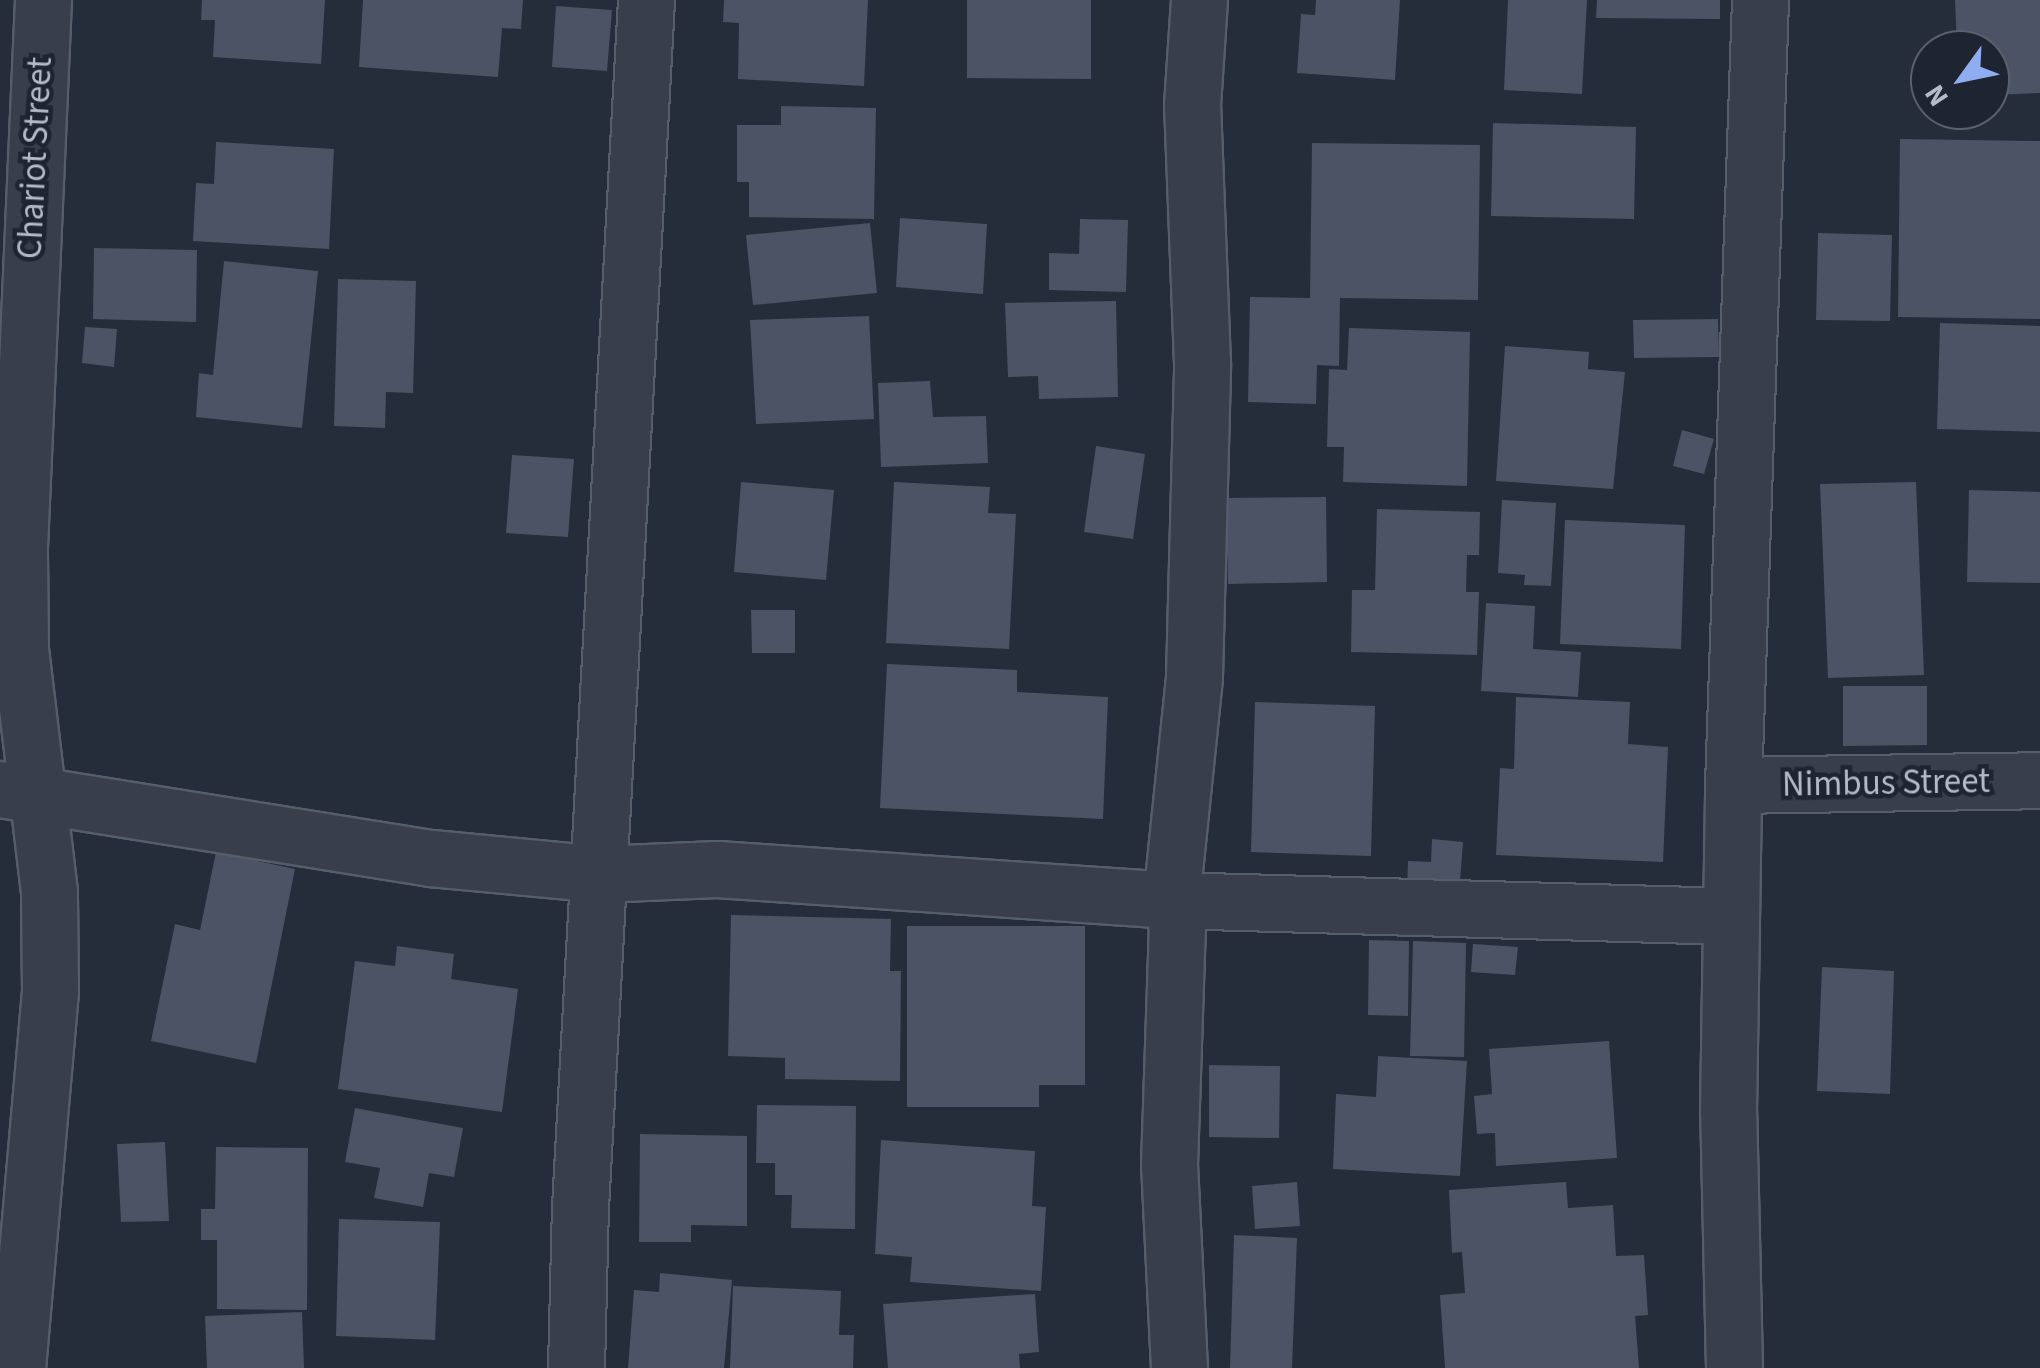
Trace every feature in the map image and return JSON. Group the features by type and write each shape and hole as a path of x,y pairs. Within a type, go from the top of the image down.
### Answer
{"street":[{"name":"Chariot Street","path":"17,1368 50,991 49,892 19,792 19,547 43,0"},
{"path":"576,1368 646,0"},
{"path":"1179,1368 1169,1165 1176,927 1171,900 1194,676 1202,363 1192,105 1199,0"},
{"path":"1734,1368 1728,1112 1730,916 1760,0"},
{"name":"Nimbus Street","path":"1733,786 2040,780"},
{"path":"19,792 431,858 599,874 716,869 1171,900 1730,916"}],"building":[{"path":"202,0 325,0 321,64 213,57 215,20 201,20"},
{"path":"363,0 523,0 521,29 502,28 498,77 359,67"},
{"path":"724,0 868,0 864,86 738,79 739,23 723,22"},
{"path":"967,0 1091,0 1091,79 967,78"},
{"path":"1316,0 1400,0 1395,80 1297,73 1301,14 1315,15"},
{"path":"1508,0 1587,0 1582,94 1504,90"},
{"path":"1597,0 1720,0 1720,19 1596,18"},
{"path":"1955,0 2040,0 2040,93 2010,94 2010,30 1956,30"},
{"path":"556,6 612,10 607,71 552,67"},
{"path":"781,106 876,108 874,219 749,217 749,182 737,182 737,125 781,125"},
{"path":"1493,123 1636,127 1634,219 1491,216"},
{"path":"1900,139 2040,141 2040,319 1898,317"},
{"path":"216,142 334,149 329,249 193,241 196,183 214,184"},
{"path":"1312,143 1480,145 1478,300 1340,298 1339,366 1317,365 1316,404 1248,402 1250,297 1310,298"},
{"path":"900,218 987,224 983,294 896,287"},
{"path":"1080,219 1128,220 1126,292 1049,290 1049,253 1079,254"},
{"path":"870,223 877,293 753,305 746,235"},
{"path":"1818,233 1892,235 1890,321 1816,320"},
{"path":"94,248 197,250 196,322 93,319"},
{"path":"224,261 318,271 302,428 196,417 199,373 213,375"},
{"path":"338,279 416,281 413,393 386,392 385,428 334,426"},
{"path":"1116,301 1118,397 1039,399 1038,376 1008,377 1005,303"},
{"path":"869,316 874,419 756,424 750,320"},
{"path":"1718,319 1719,357 1634,358 1633,320"},
{"path":"1940,323 2040,326 2040,432 1937,429"},
{"path":"85,327 117,329 114,367 82,363"},
{"path":"1349,328 1470,332 1467,486 1343,482 1344,447 1327,447 1329,369 1347,370"},
{"path":"1505,346 1589,352 1588,369 1625,372 1613,489 1496,481"},
{"path":"930,381 933,417 986,416 988,463 881,467 878,383"},
{"path":"1682,430 1714,439 1704,474 1673,466"},
{"path":"1096,446 1145,454 1133,539 1084,532"},
{"path":"512,455 574,459 568,537 506,533"},
{"path":"741,482 834,490 826,580 734,572"},
{"path":"894,482 990,487 988,513 1016,514 1009,649 886,643"},
{"path":"1916,482 1924,675 1828,678 1820,484"},
{"path":"1969,490 2040,492 2040,583 1967,582"},
{"path":"1326,497 1327,582 1228,584 1226,498"},
{"path":"1502,500 1556,503 1551,586 1524,585 1525,575 1498,573"},
{"path":"1377,509 1480,512 1479,555 1467,555 1466,592 1479,592 1477,655 1351,652 1352,590 1375,590"},
{"path":"1565,520 1685,525 1681,649 1560,644"},
{"path":"1486,603 1535,606 1533,649 1581,652 1578,697 1481,691"},
{"path":"751,610 795,610 795,653 752,653"},
{"path":"887,664 1017,670 1017,692 1108,697 1103,819 880,808"},
{"path":"1843,686 1927,686 1927,745 1843,746"},
{"path":"1516,697 1630,702 1628,744 1668,747 1663,862 1496,855 1500,768 1514,769"},
{"path":"1255,702 1375,706 1371,856 1251,852"},
{"path":"1432,839 1463,842 1460,882 1407,890 1408,861 1431,862"},
{"path":"216,852 295,869 256,1063 151,1041 175,924 200,930"},
{"path":"731,915 891,919 890,971 901,971 900,1081 785,1079 785,1058 728,1056"},
{"path":"907,926 1085,926 1085,1085 1039,1085 1039,1107 907,1107"},
{"path":"1369,940 1409,941 1408,1016 1368,1015"},
{"path":"1413,941 1466,943 1464,1057 1410,1056"},
{"path":"1473,944 1518,947 1515,975 1471,972"},
{"path":"397,946 454,954 451,979 518,989 502,1112 338,1089 355,961 395,966"},
{"path":"1822,967 1894,971 1890,1094 1817,1091"},
{"path":"1609,1041 1617,1158 1496,1166 1495,1133 1477,1134 1474,1096 1492,1094 1489,1049"},
{"path":"1378,1056 1467,1061 1460,1176 1333,1169 1336,1094 1376,1097"},
{"path":"1209,1065 1280,1066 1279,1138 1209,1137"},
{"path":"757,1105 856,1106 855,1229 791,1228 792,1195 775,1195 775,1163 756,1163"},
{"path":"355,1108 463,1128 454,1177 429,1173 423,1207 374,1198 380,1168 345,1162"},
{"path":"640,1134 747,1136 747,1226 691,1225 691,1242 639,1242"},
{"path":"881,1140 1035,1151 1032,1206 1046,1207 1041,1291 910,1282 912,1257 875,1254"},
{"path":"165,1142 169,1221 121,1222 117,1144"},
{"path":"216,1147 308,1148 307,1310 217,1309 217,1240 201,1240 201,1209 215,1209"},
{"path":"1297,1182 1300,1226 1255,1229 1252,1186"},
{"path":"1566,1182 1568,1208 1613,1205 1616,1256 1644,1255 1648,1315 1635,1316 1639,1368 1445,1368 1440,1295 1465,1293 1462,1252 1452,1253 1449,1190"},
{"path":"339,1219 440,1222 435,1340 336,1336"},
{"path":"1234,1235 1297,1238 1292,1368 1230,1368"},
{"path":"660,1273 732,1280 724,1368 628,1368 634,1290 659,1292"},
{"path":"733,1286 841,1291 839,1335 854,1335 853,1368 730,1368"},
{"path":"1035,1294 1039,1352 1019,1354 1020,1368 888,1368 883,1304"},
{"path":"302,1312 304,1368 207,1368 205,1316"}]}
